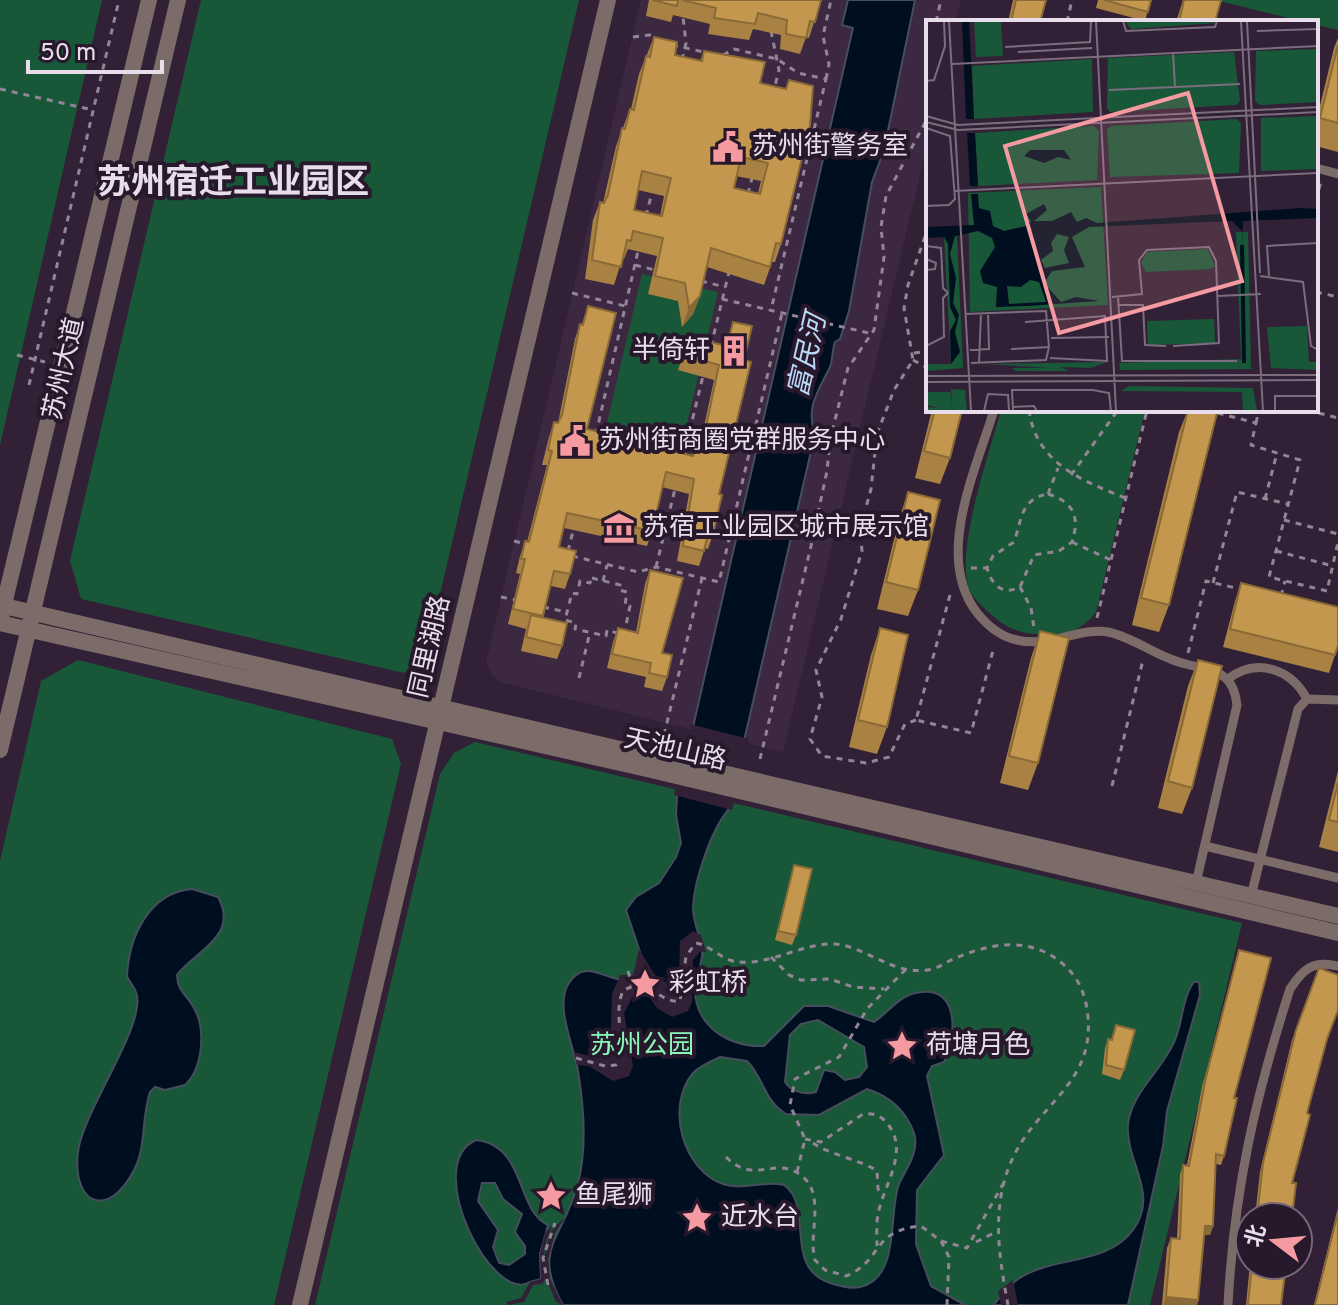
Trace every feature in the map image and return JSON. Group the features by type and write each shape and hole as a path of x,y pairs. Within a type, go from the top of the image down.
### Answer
{"street":[{"name":"苏州大道","path":"1,616 149,0"},
{"name":"苏州大道","path":"0,750 178,0"},
{"name":"同里湖路","path":"300,1305 608,0"},
{"name":"天池山路","path":"1,616 778,793"},
{"path":"778,793 1338,916"},
{"path":"778,793 1338,933"}],"lane":[{"path":"1320,169 1338,174"},
{"path":"993,412 956,545 957,571 967,598 998,632 1036,643 1105,631 1185,664 1218,672 1235,689 1237,705 1196,883"},
{"path":"1228,679 1257,668 1282,671 1300,685 1307,699"},
{"path":"1251,896 1298,709 1307,699 1338,700"},
{"path":"1205,846 1338,878"},
{"path":"1228,1305 1237,1196 1247,1136 1285,1003 1300,972 1324,963 1338,966"}],"path":[{"path":"29,385 119,0"},
{"path":"771,310 829,64 823,36 831,0"},
{"path":"936,20 941,0"},
{"path":"1067,20 1072,0"},
{"path":"682,64 685,10"},
{"path":"770,28 779,70 772,101"},
{"path":"633,37 657,36 667,44 707,53"},
{"path":"718,56 734,49 777,59 798,73 826,79"},
{"path":"0,89 93,110"},
{"path":"760,759 811,546 825,483 830,440 848,368 873,334 884,257 881,227 886,196 926,121"},
{"path":"749,194 752,178"},
{"path":"646,218 653,187"},
{"path":"926,234 908,285 904,308 913,360 890,399 877,434 871,489 860,529 862,551 841,619 816,670 822,697 810,739 822,756 866,763 889,757 905,724 916,720 971,733 998,632"},
{"path":"593,446 639,249"},
{"path":"635,265 665,272"},
{"path":"708,358 729,271"},
{"path":"695,280 725,287"},
{"path":"1318,292 1338,297"},
{"path":"572,293 625,306"},
{"path":"722,299 873,334"},
{"path":"575,524 567,555 638,572 656,567 719,582 782,313"},
{"path":"914,353 926,351"},
{"path":"17,355 62,366"},
{"path":"913,360 926,367"},
{"path":"682,463 704,373"},
{"path":"1029,412 1032,429 1043,449 1059,466 1071,475 1125,498"},
{"path":"1071,475 1117,412"},
{"path":"1093,633 1146,412"},
{"path":"1214,412 1256,423"},
{"path":"1259,412 1251,445 1300,460 1269,577 1327,591 1338,542"},
{"path":"1315,412 1338,418"},
{"path":"1265,499 1277,453"},
{"path":"1048,494 1059,466"},
{"path":"656,567 678,477"},
{"path":"1213,583 1237,492 1288,504"},
{"path":"1048,494 1060,497 1075,512 1077,520 1072,542 1059,551 1034,555 1020,587 1000,589 994,585 987,568 993,556 1014,542 1022,511 1027,504 1037,496 1048,494"},
{"path":"1284,520 1338,534"},
{"path":"514,541 527,545"},
{"path":"1072,542 1111,560"},
{"path":"1276,551 1333,566"},
{"path":"603,581 607,565"},
{"path":"916,720 957,571"},
{"path":"664,735 702,578"},
{"path":"580,581 603,581 620,585 619,590 627,592 625,605 630,606 624,635 607,630 606,636 575,629 576,623 565,620 572,593 577,594 580,581"},
{"path":"1185,664 1206,581 1253,593"},
{"path":"1280,599 1285,581"},
{"path":"1020,587 1031,608 1036,643"},
{"path":"1313,597 1315,588"},
{"path":"501,597 527,603"},
{"path":"541,606 567,612"},
{"path":"579,678 590,632"},
{"path":"1112,786 1146,648"},
{"path":"576,1058 609,1067 618,1062 618,1006 623,991 632,985 647,986 673,1002 680,1001 686,956 696,943 719,957 741,963 833,944 906,969 928,970 990,944 1015,943 1039,950 1059,961 1082,989 1089,1028 1078,1073 1021,1141 1005,1180 972,1243"},
{"path":"771,957 789,975 801,980 830,979 853,987 886,990"},
{"path":"883,1197 878,1189 877,1171 805,1139 790,1105 793,1083 803,1073 839,1057 867,1009 906,969"},
{"path":"628,971 632,985"},
{"path":"813,1143 829,1137 863,1114 881,1117 889,1125 897,1145 897,1157 878,1214 877,1246"},
{"path":"797,1172 805,1139"},
{"path":"726,1157 751,1172 778,1169 797,1172 813,1191 813,1251 819,1266 846,1276 865,1265 885,1236 901,1229 921,1226 941,1241 961,1248 998,1231"},
{"path":"1005,1180 998,1231 1008,1305"},
{"path":"548,1285 543,1258 555,1223"},
{"path":"941,1241 949,1257 947,1305"}],"shaded area":[{"path":"641,0 961,0 956,20 926,20 926,149 783,752 501,682 491,674 486,663"}],"green space":[{"path":"0,0 102,0 0,445"},
{"path":"201,0 579,0 426,654 404,673 81,599 70,561"},
{"path":"1215,0 1338,0 1338,30 1318,25 1318,20 1297,20"},
{"path":"642,274 718,292 678,462 602,444"},
{"path":"1000,412 1145,412 1096,612 1084,624 1055,634 1025,633 1003,623 976,600 969,589 967,550 982,475"},
{"path":"78,660 392,739 401,764 274,1305 0,1305 0,861 41,681"},
{"name":"苏州公园","path":"475,742 1242,923 1150,1305 315,1305 440,774 454,753"}],"water":[{"name":"富民河","path":"848,0 915,0 884,150 872,182 849,311 840,339 835,342 830,367 812,407 815,434 728,810 710,843 696,884 693,913 702,954 695,985 696,999 706,1022 725,1038 737,1043 764,1046 804,1006 828,1006 874,1022 910,995 930,992 941,996 951,1014 951,1039 944,1062 932,1066 927,1076 944,1155 917,1190 916,1244 931,1286 965,1305 563,1305 554,1286 550,1257 577,1187 584,1129 578,1071 564,1014 565,992 574,976 586,971 617,979 636,978 642,958 626,910 636,897 659,883 681,843 676,815 677,797 853,28 842,25","holes":["818,1020 864,1047 867,1067 859,1077 845,1080 835,1072 824,1070 816,1092 799,1092 785,1082 790,1035 801,1024","720,1057 747,1061 773,1103 786,1114 819,1115 867,1089 889,1100 906,1118 914,1133 915,1146 899,1184 887,1258 882,1271 873,1281 860,1287 849,1287 830,1283 816,1275 807,1264 803,1251 798,1207 784,1185 731,1186 709,1177 698,1166 682,1136 680,1103 693,1073"]},
{"path":"192,889 218,897 223,911 219,933 177,975 200,1026 201,1048 196,1069 185,1085 165,1090 155,1087 150,1092 141,1151 134,1170 114,1195 104,1200 94,1200 86,1194 81,1184 78,1152 82,1134 133,1024 136,992 127,976 132,947 153,908 177,892"},
{"path":"1194,982 1199,982 1200,995 1167,1111 1163,1146 1128,1305 993,1305 1023,1276 1051,1265 1096,1255 1122,1241 1133,1230 1143,1203 1140,1177 1128,1138 1128,1124 1135,1101 1170,1051"},
{"path":"476,1140 492,1145 504,1154 512,1166 530,1206 548,1225 540,1254 541,1279 515,1283 498,1273 482,1254 468,1229 459,1202 456,1176 461,1154","holes":["482,1183 495,1183 503,1199 522,1214 515,1232 525,1246 525,1254 509,1265 499,1263 493,1247 498,1230 478,1201"]}],"pier":[{"path":"690,724 749,739 732,810 674,795"},
{"path":"693,931 701,935 706,952 700,952 693,960 692,1002 688,1011 672,1017 657,1008 649,997 633,996 624,1013 633,1066 629,1076 613,1081 589,1066 577,1065 574,1052 597,1058 610,1054 612,994 620,975 633,975 639,949 654,974 674,988 679,977 680,941"},
{"path":"566,1216 555,1233 548,1259 550,1279 563,1305 556,1302 546,1278 542,1284 533,1285 524,1302 508,1305 506,1302 521,1298 530,1282 541,1279 540,1254 545,1233 552,1225 544,1257 551,1231"},
{"path":"1013,1280 1018,1305 1001,1305 998,1291"}],"building":[{"path":"652,0 678,0 677,6"},
{"path":"682,0 821,0 815,22 810,21 806,38 786,34 787,20 758,13 755,24 714,18 716,8"},
{"path":"1016,0 1046,0 1041,20 1011,20"},
{"path":"1104,0 1151,0 1148,12"},
{"path":"1184,0 1221,0 1216,20 1179,20"},
{"path":"654,37 677,42 675,55 702,61 704,51 765,62 760,83 786,89 789,80 813,86 810,125 781,244 776,243 770,267 711,248 700,296 689,308 685,283 655,276 663,238 633,231 631,241 627,240 621,267 592,260 600,202 604,203 608,195 622,128 625,129 630,109 634,110 646,56 650,57","holes":["741,157 768,163 760,194 734,188","642,171 671,178 662,216 634,210"]},
{"path":"1338,45 1338,123 1320,118"},
{"path":"588,306 616,313 587,429 624,438 625,433 656,441 654,446 693,456 696,444 702,446 719,365 684,355 689,337 727,346 733,322 752,326 744,360 751,362 719,494 722,495 713,534 708,533 704,551 683,546 694,479 666,472 652,531 567,513 559,547 576,551 570,574 554,571 543,616 513,609 525,559 521,559 525,541 529,542 552,451 548,450 554,422 558,423 562,415 580,324 583,325"},
{"path":"934,412 962,412 950,458 924,451"},
{"path":"1188,412 1217,413 1169,605 1141,598"},
{"path":"908,492 940,500 918,590 886,582"},
{"path":"650,570 683,578 662,653 672,655 667,677 649,673 651,663 612,654 618,628 638,633"},
{"path":"1241,583 1338,607 1335,655 1230,629"},
{"path":"531,615 567,623 562,646 526,637"},
{"path":"880,628 908,635 887,727 858,720"},
{"path":"1040,631 1069,638 1038,763 1009,756"},
{"path":"1198,660 1222,666 1192,788 1168,781"},
{"path":"1338,783 1338,822 1329,820"},
{"path":"794,865 812,869 796,935 778,931"},
{"path":"1239,950 1271,958 1234,1098 1237,1098 1224,1156 1216,1154 1213,1226 1205,1226 1198,1300 1166,1297 1171,1238 1180,1239 1183,1165 1189,1166 1206,1077"},
{"path":"1319,968 1338,975 1338,1010 1307,1113 1310,1115 1292,1183 1296,1183 1294,1201 1259,1201 1263,1163 1296,1030"},
{"path":"1116,1025 1135,1030 1124,1070 1106,1065 1108,1039 1112,1040"},
{"path":"1338,1212 1338,1305 1315,1305"},
{"path":"1250,1281 1284,1281 1281,1305 1248,1305"}],"place":[{"name":"苏州街警务室","path":"728,147"},
{"name":"半倚轩","path":"734,351"},
{"name":"苏州街商圈党群服务中心","path":"575,441"},
{"name":"苏宿工业园区城市展示馆","path":"619,528"},
{"name":"彩虹桥","path":"645,984"},
{"name":"荷塘月色","path":"902,1046"},
{"name":"鱼尾狮","path":"551,1196"},
{"name":"近水台","path":"697,1218"}],"district":[{"name":"苏州宿迁工业园区","path":"233,184"}]}
